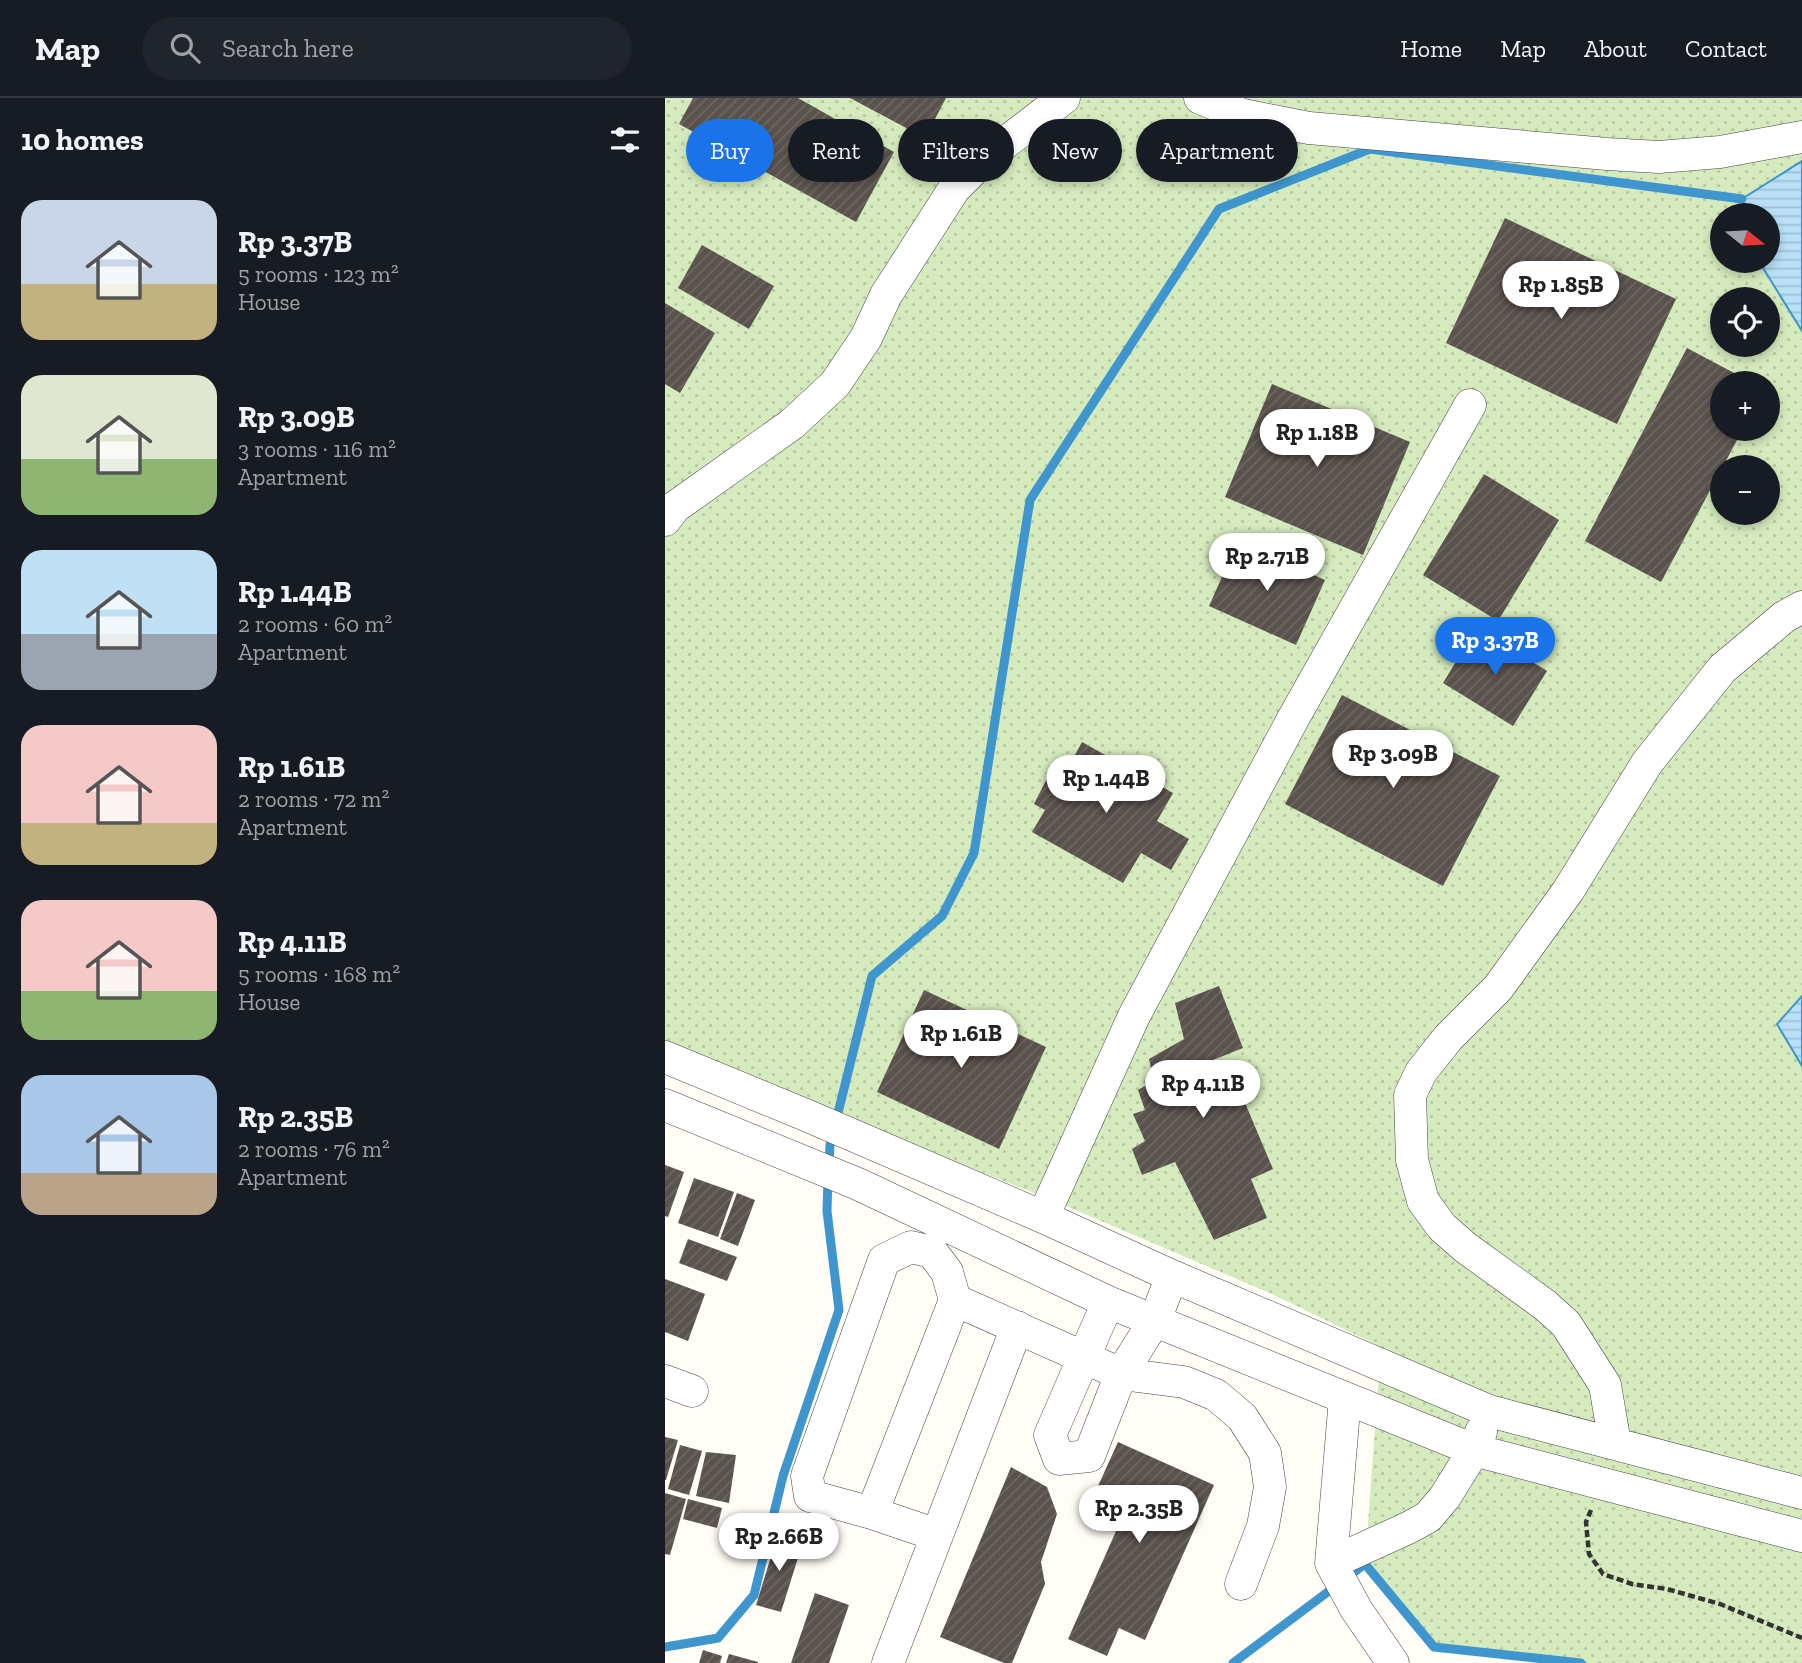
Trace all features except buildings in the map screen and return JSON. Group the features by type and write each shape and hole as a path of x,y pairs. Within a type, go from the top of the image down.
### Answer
{"street":[{"path":"665,520 675,507 792,424 835,384 866,338 885,295 954,189 984,159 1064,98"},
{"path":"1199,98 1243,115 1309,128 1607,154 1659,157 1720,152 1802,136"},
{"path":"1043,1217 1134,1016 1294,718 1470,405"},
{"path":"1615,1444 1605,1385 1566,1324 1545,1305 1466,1248 1442,1227 1423,1201 1412,1160 1409,1095 1422,1072 1448,1038 1499,988 1568,891 1647,762 1722,669 1784,617 1802,607"},
{"path":"665,1058 808,1116 1043,1217 1172,1276 1489,1411 1802,1493"},
{"path":"665,1105 858,1184 1108,1302 1474,1450 1802,1536"},
{"path":"872,1513 954,1300 947,1272 932,1252 911,1247 884,1260 807,1476 810,1496 937,1535"},
{"path":"1108,1302 1050,1435 1059,1459 1089,1456 1121,1374 1155,1320 1172,1276"},
{"path":"954,1300 1121,1374 1184,1382 1216,1395 1242,1417 1265,1453 1270,1487 1263,1526 1241,1584"},
{"path":"888,1663 1017,1327"},
{"path":"1345,1398 1334,1569 1356,1609 1394,1663"},
{"path":"1334,1569 1428,1517 1445,1497 1474,1450 1489,1411"}],"path":[{"path":"1602,1483 1586,1522 1589,1553 1602,1574 1632,1584 1667,1589 1720,1604 1802,1638"}],"green space":[{"path":"665,98 1802,98 1802,1663 1581,1663 1434,1647 1365,1564 1381,1347 1272,1294 1059,1203 665,1046"}],"water":[{"path":"1802,161 1802,331 1780,295 1780,287 1775,287 1766,273 1780,273 1780,203 1743,203 1742,199"},
{"path":"1802,996 1802,1066 1777,1024"}],"waterway":[{"path":"829,1164 830,1145 872,976 942,916 974,853 1030,500 1219,209 1370,149 1742,199"},
{"path":"665,1647 718,1638 754,1595 783,1476 839,1310 827,1211 828,1178"},
{"path":"1233,1663 1365,1564 1434,1647 1581,1663"}]}
